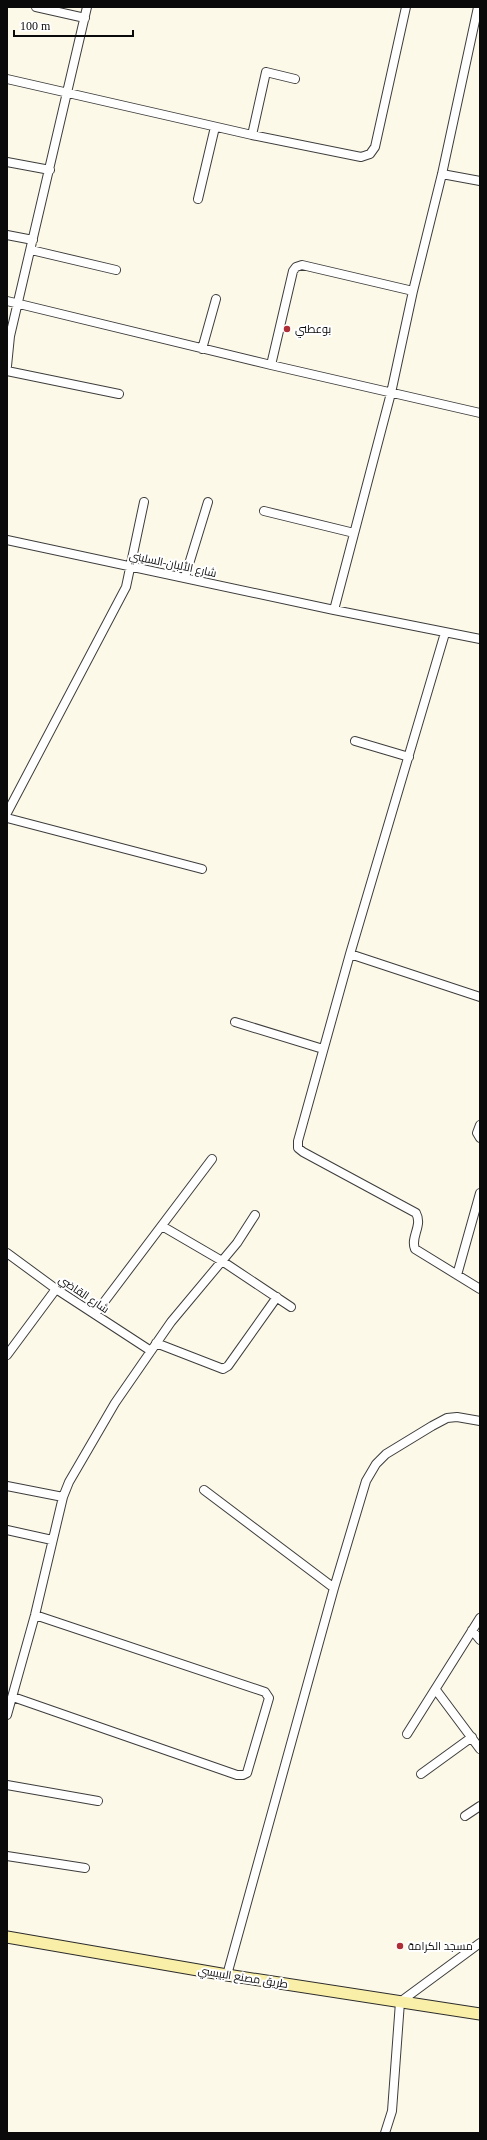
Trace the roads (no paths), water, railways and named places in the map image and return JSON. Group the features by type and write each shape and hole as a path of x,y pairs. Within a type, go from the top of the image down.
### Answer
{"main road":[{"name":"طريق مصنع البيبسي","path":"7,1937 227,1975 480,2014"}],"street":[{"path":"36,7 85,18"},
{"path":"7,366 10,336 87,7"},
{"path":"7,79 215,127 361,157 370,154 375,147 406,7"},
{"path":"334,610 391,393 413,291 442,174 478,7"},
{"path":"252,135 266,72 295,79"},
{"path":"198,199 215,127"},
{"path":"7,162 50,170"},
{"path":"442,174 480,182"},
{"path":"7,234 33,240"},
{"path":"31,250 116,270"},
{"path":"271,365 293,271 296,267 302,265 413,291"},
{"path":"202,349 216,299"},
{"path":"7,301 202,349 480,413"},
{"path":"7,371 119,394"},
{"path":"7,813 126,586 144,502"},
{"path":"185,577 208,502"},
{"path":"264,511 354,533"},
{"name":"شارع الألبان-السليني","path":"7,540 130,565 334,610 480,639"},
{"path":"445,633 323,1048 298,1141 298,1148 416,1213 419,1225 414,1242 415,1249 480,1289"},
{"path":"355,741 409,757"},
{"path":"7,818 202,869"},
{"path":"350,954 480,997"},
{"path":"235,1022 323,1048"},
{"path":"480,1125 477,1133 480,1138"},
{"path":"95,1314 212,1160"},
{"path":"457,1275 480,1193"},
{"path":"7,1715 35,1615 52,1540 67,1486 114,1403 171,1322 237,1243 255,1215"},
{"path":"162,1226 222,1261 291,1307"},
{"name":"شارع القاضي","path":"7,1253 56,1289 151,1351"},
{"path":"7,1355 56,1289"},
{"path":"156,1343 219,1369 223,1369 228,1366 277,1297"},
{"path":"227,1975 362,1490 376,1464 398,1446 447,1418 470,1418 480,1421"},
{"path":"7,1486 63,1497"},
{"path":"204,1490 334,1588"},
{"path":"7,1530 52,1540"},
{"path":"13,1697 237,1775 247,1773 269,1698 265,1692 35,1615"},
{"path":"407,1734 480,1618"},
{"path":"472,1630 480,1640"},
{"path":"436,1690 480,1748"},
{"path":"421,1774 472,1737"},
{"path":"7,1785 98,1801"},
{"path":"465,1816 480,1806"},
{"path":"7,1856 85,1868"},
{"path":"385,2133 392,2111 400,2002 480,1943"}],"place":[{"name":"بوعطني","path":"287,329"},
{"name":"مسجد الكرامة","path":"400,1946"}]}
